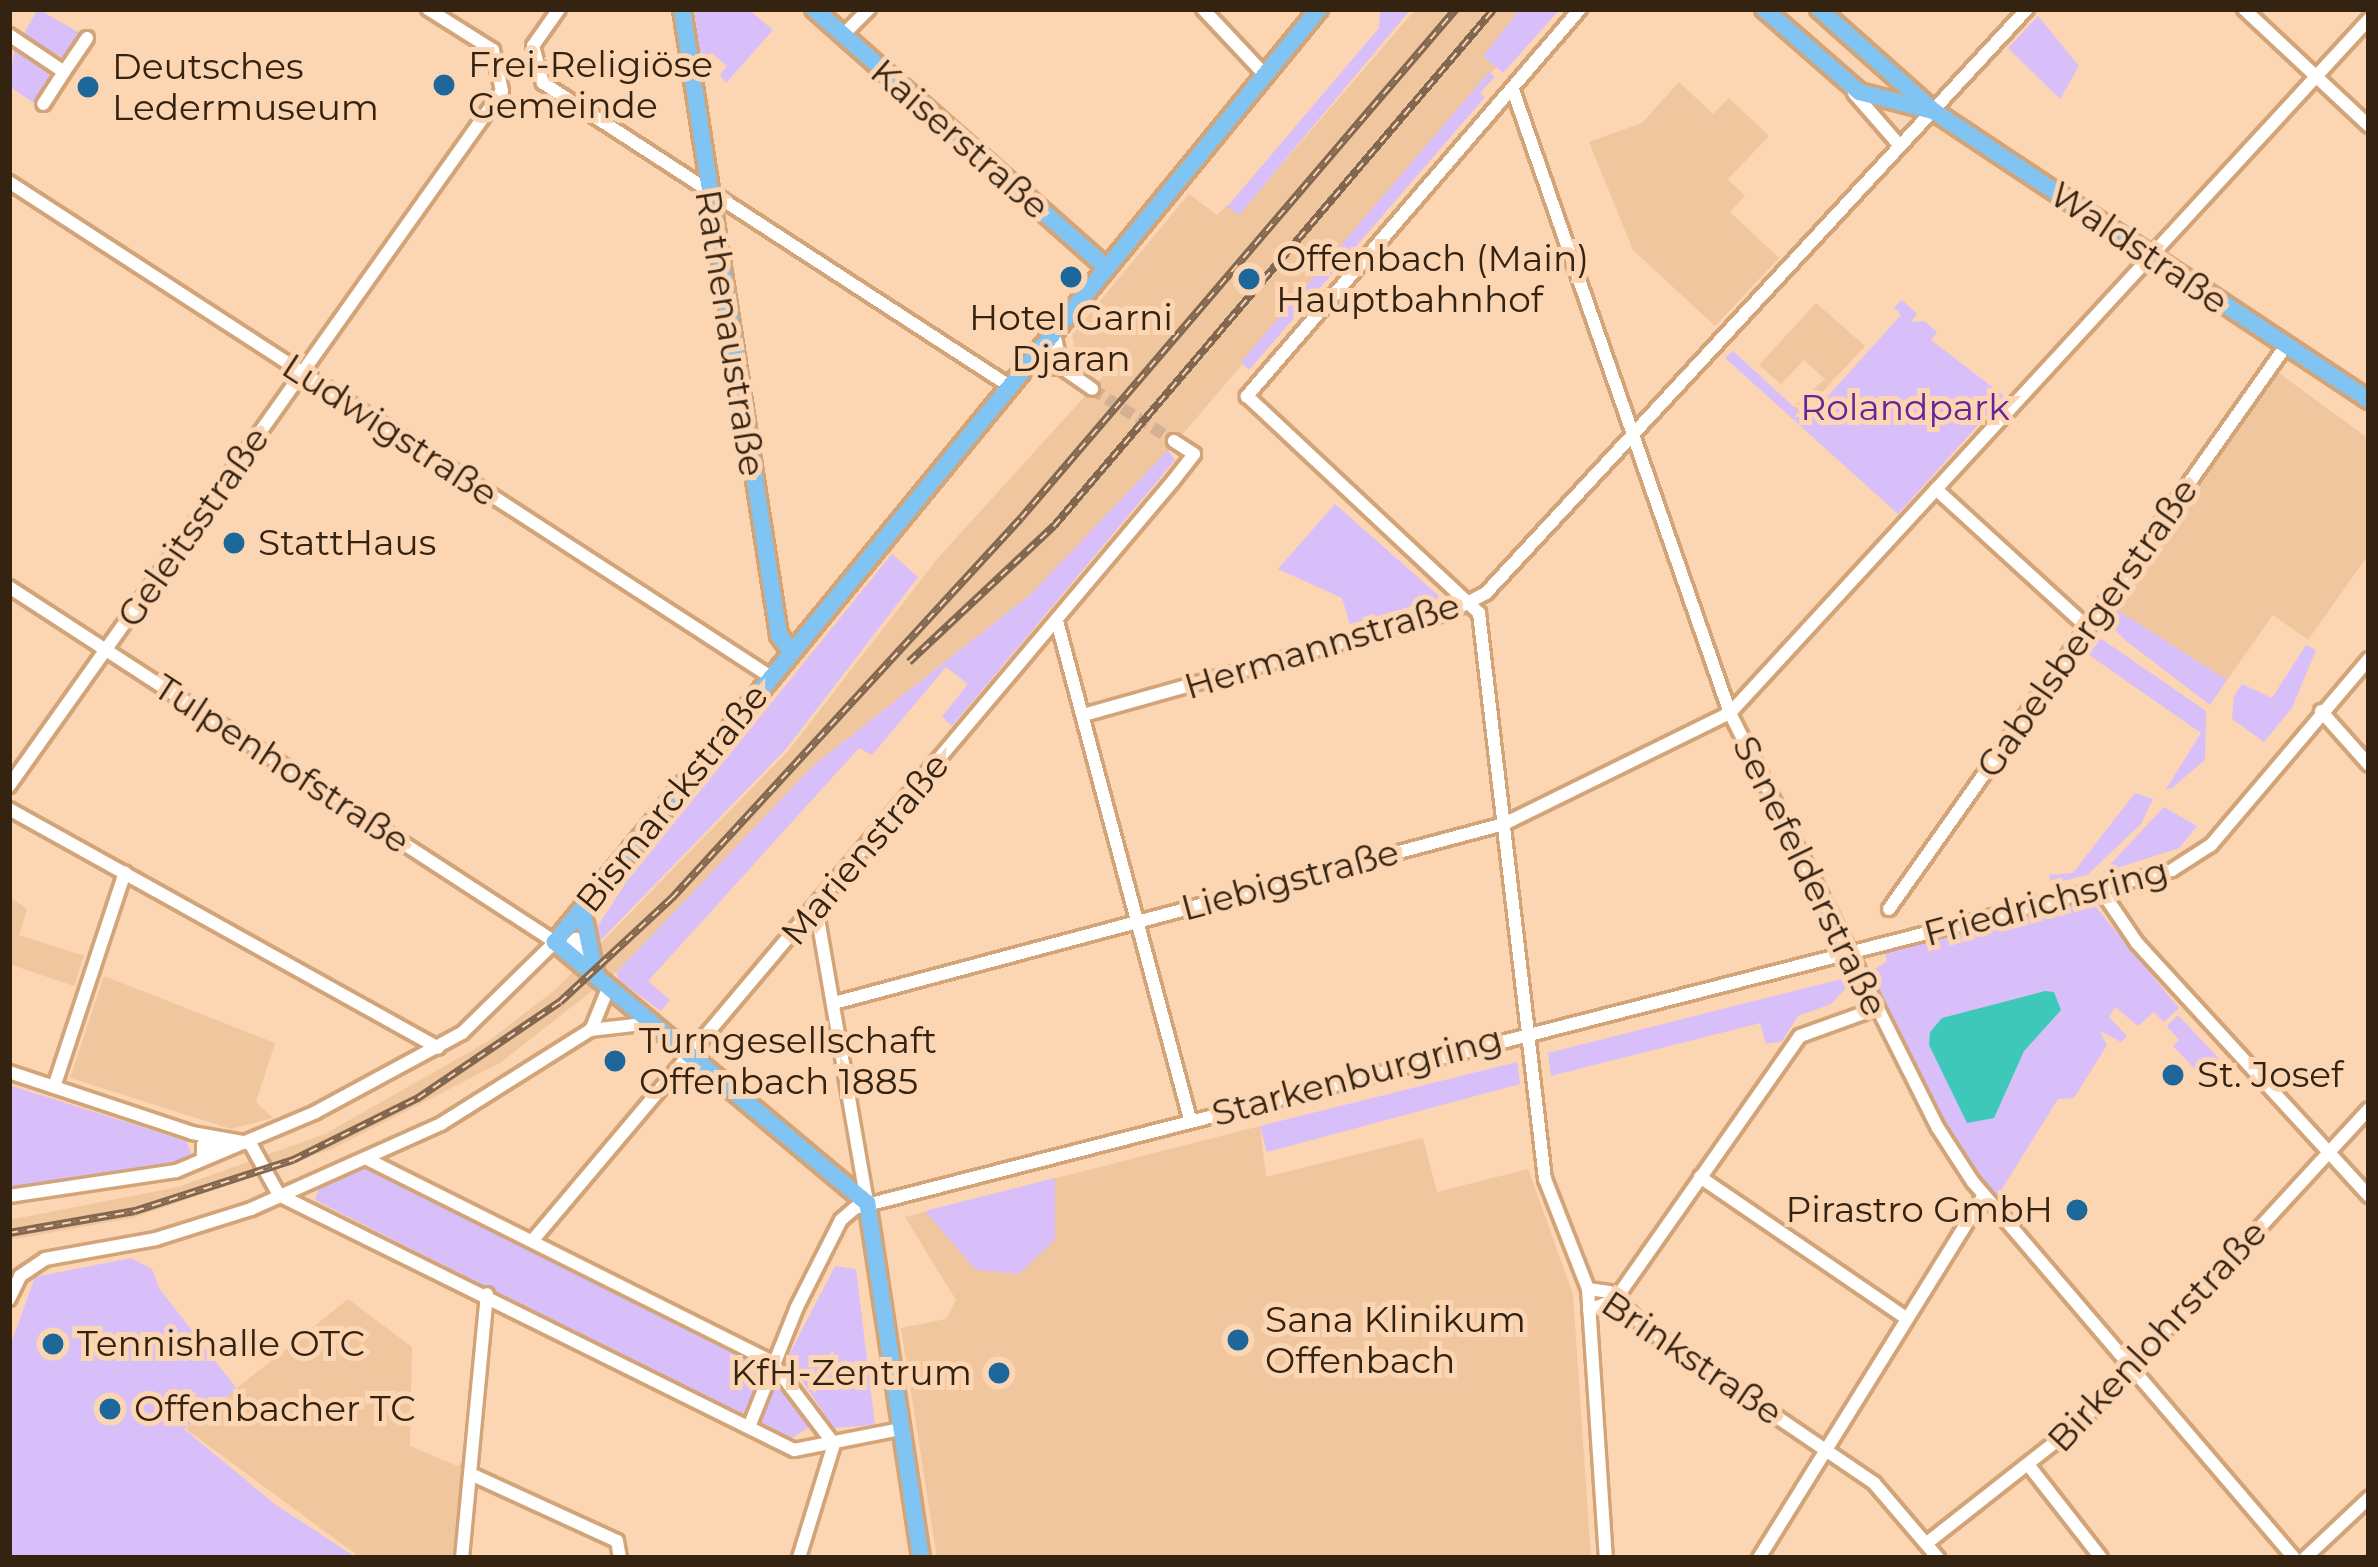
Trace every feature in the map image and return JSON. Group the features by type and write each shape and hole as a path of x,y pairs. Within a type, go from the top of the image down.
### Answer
{"main road":[{"name":"Rathenaustraße","path":"682,9 779,635 790,652"},
{"name":"Kaiserstraße","path":"814,9 1107,268"},
{"name":"Bismarckstraße","path":"555,942 1319,9"},
{"name":"Waldstraße","path":"1764,9 1843,81 1886,103 1935,112"},
{"name":"Waldstraße","path":"1819,9 1935,112 2369,405"},
{"path":"582,908 583,943 603,987"},
{"path":"555,942 603,987 691,1054 867,1203 921,1558"}],"street":[{"name":"Geleitsstraße","path":"9,786 502,91 493,50 428,9"},
{"path":"559,9 533,46 542,83 1011,387"},
{"path":"843,34 869,9"},
{"path":"1203,9 1264,75"},
{"path":"1473,602 1247,396 1580,9"},
{"name":"Hermannstraße","path":"1087,714 1473,602 1634,435 2027,9"},
{"path":"2244,9 2369,126"},
{"path":"1730,712 2369,19"},
{"path":"9,34 64,72"},
{"path":"44,104 87,38"},
{"name":"Waldstraße","path":"1843,81 1900,146"},
{"name":"Senefelderstraße","path":"1513,90 1730,712 1945,1142 2130,1370 2294,1558"},
{"name":"Ludwigstraße","path":"9,182 771,677"},
{"path":"1054,333 1061,367"},
{"name":"Gabelsbergerstraße","path":"1889,909 2285,347"},
{"path":"1025,369 1061,367 1092,388"},
{"name":"Marienstraße","path":"533,1240 1194,454 1174,441"},
{"path":"1936,489 2088,628"},
{"name":"Tulpenhofstraße","path":"9,587 555,942"},
{"name":"Brinkstraße","path":"1473,602 1547,1187 1588,1288 1612,1296 1886,1493 1938,1558"},
{"path":"1057,621 1087,714 1190,1119"},
{"name":"Friedrichsring","path":"1848,952 2101,890 2201,854 2369,659"},
{"path":"2321,711 2369,764"},
{"name":"Liebigstraße","path":"834,1004 1504,824 1730,712"},
{"path":"9,809 438,1048"},
{"path":"53,1087 125,872"},
{"path":"2101,890 2137,943 2369,1196"},
{"path":"749,1426 771,1361 841,1220 867,1203 816,907"},
{"name":"Bismarckstraße","path":"9,1196 189,1167 250,1143 438,1048 493,1008 555,942"},
{"name":"Starkenburgring","path":"867,1203 1848,952"},
{"path":"590,1030 603,987"},
{"path":"1589,1310 1627,1280 1800,1036 1875,1009"},
{"path":"9,1299 20,1276 45,1259 180,1233 279,1195 367,1159 477,1104 590,1030 651,1023"},
{"path":"9,1072 192,1133 250,1143 279,1195 324,1212 800,1452 899,1429"},
{"name":"Birkenlohrstraße","path":"1927,1543 2030,1468 2130,1370 2369,1109"},
{"path":"189,1167 199,1153 192,1133"},
{"path":"390,1148 394,1170"},
{"path":"367,1159 771,1361 834,1444"},
{"path":"1700,1177 1906,1318"},
{"path":"310,1182 309,1198 324,1212"},
{"path":"1759,1558 1984,1195"},
{"path":"1588,1288 1606,1558"},
{"path":"462,1558 476,1477 487,1294"},
{"path":"799,1558 834,1444"},
{"path":"2030,1468 2102,1558"},
{"path":"476,1477 617,1541 620,1558"},
{"path":"2305,1558 2369,1498"}],"shaded area":[{"path":"1416,9 1546,9 1116,512 1031,594 814,765 629,962 500,1063 332,1149 133,1218 9,1240 9,1220 178,1187 325,1134 487,1042 555,990 789,750 938,558 1106,373 1078,365 1072,335 1189,194 1217,215 1227,205 1239,214"},
{"path":"1679,82 1713,114 1729,98 1769,136 1728,179 1745,196 1730,212 1779,258 1715,326 1633,250 1589,142 1642,123"},
{"path":"1816,303 1865,346 1801,415 1793,407 1825,379 1804,360 1781,384 1759,365"},
{"path":"2279,373 2369,439 2369,554 2308,640 2273,615 2227,680 2114,608"},
{"path":"9,896 27,909 19,935 84,956 74,986 9,964"},
{"path":"104,976 275,1043 256,1102 273,1118 231,1129 70,1078"},
{"name":"Sana Klinikum Offenbach","path":"1260,1126 1266,1177 1423,1138 1437,1192 1528,1169 1573,1294 1591,1558 937,1558 901,1328 946,1319 956,1300 905,1217"},
{"path":"348,1299 412,1347 410,1446 457,1466 464,1460 453,1558 361,1558 186,1429"}],"green space":[{"path":"38,9 83,35 68,61 23,35"},
{"path":"694,9 748,9 773,30 726,83 720,75 727,66 712,53 701,59"},
{"path":"1411,9 1239,215 1227,207 1379,28 1380,10"},
{"path":"1520,9 1560,9 1503,73 1483,56"},
{"path":"2038,16 2079,66 2060,99 2008,48"},
{"path":"15,47 58,76 38,106 9,86"},
{"path":"1489,72 1495,77 1480,93 1485,97 1249,370 1241,362"},
{"name":"Rolandpark","path":"1902,300 1917,314 1911,322 1924,321 1937,332 1931,340 2004,396 1898,514 1725,358 1733,351 1807,419 1901,315 1894,307"},
{"path":"1168,450 1175,460 952,726 942,717 968,684 946,667 872,755 859,748 648,981 670,1000 661,1011 620,981 616,973 814,765 1031,594"},
{"path":"1335,504 1438,595 1437,599 1350,624 1342,598 1278,569"},
{"path":"892,554 918,577 786,749 597,944 594,932 627,881"},
{"path":"2114,608 2227,680 2210,705 2109,624"},
{"path":"2100,638 2206,711 2205,760 2172,788 2166,789 2201,733 2089,655"},
{"path":"2306,645 2316,650 2292,708 2264,742 2232,719 2234,696 2242,684 2272,698"},
{"path":"2135,793 2153,799 2141,824 2087,875 2051,884 2049,875 2073,873"},
{"path":"2164,807 2197,826 2179,848 2102,873"},
{"path":"2091,901 2179,1008 2164,1022 2154,1012 2138,1026 2115,1007 2109,1017 2127,1036 2121,1042 2100,1031 2107,1045 2074,1098 2058,1099 1997,1197 1947,1132 1870,973 1887,961 1885,953 1907,945"},
{"path":"1842,979 1848,986 1831,1004 1798,1016 1782,1041 1766,1044 1760,1023 1551,1076 1548,1053"},
{"path":"2178,1015 2225,1065 2207,1082 2173,1046 2179,1040 2167,1026"},
{"path":"1517,1062 1520,1084 1267,1152 1260,1126"},
{"path":"9,1085 186,1141 192,1156 178,1165 9,1190"},
{"path":"371,1166 762,1363 748,1411 738,1415 315,1200 319,1187"},
{"path":"1055,1178 1055,1240 1019,1274 976,1270 925,1211"},
{"name":"Offenbacher TC","path":"131,1258 152,1269 159,1288 237,1389 184,1429 276,1505 357,1558 9,1558 9,1349 35,1277"},
{"path":"835,1266 856,1269 875,1425 834,1428 787,1359"},
{"path":"776,1377 810,1427 790,1439 757,1421"}],"water":[{"path":"2054,992 2061,1010 2024,1051 1994,1118 1967,1123 1929,1045 1930,1032 1942,1018"}],"tunnel":[{"path":"1092,389 1174,441"}],"railway":[{"path":"9,1233 135,1211 293,1160 418,1098 560,1002 672,898 1021,518 1456,9"},
{"path":"909,662 1054,526 1494,9"}],"place":[{"name":"Frei-Religiöse Gemeinde","path":"444,85"},
{"name":"Deutsches Ledermuseum","path":"88,87"},
{"name":"Hotel Garni Djaran","path":"1071,277"},
{"name":"Offenbach (Main) Hauptbahnhof","path":"1249,279"},
{"name":"StattHaus","path":"234,543"},
{"name":"Turngesellschaft Offenbach 1885","path":"615,1061"},
{"name":"St. Josef","path":"2173,1075"},
{"name":"Pirastro GmbH","path":"2077,1210"},
{"name":"Sana Klinikum Offenbach","path":"1238,1340"},
{"name":"Tennishalle OTC","path":"53,1344"},
{"name":"KfH-Zentrum","path":"999,1373"},
{"name":"Offenbacher TC","path":"110,1409"}]}
